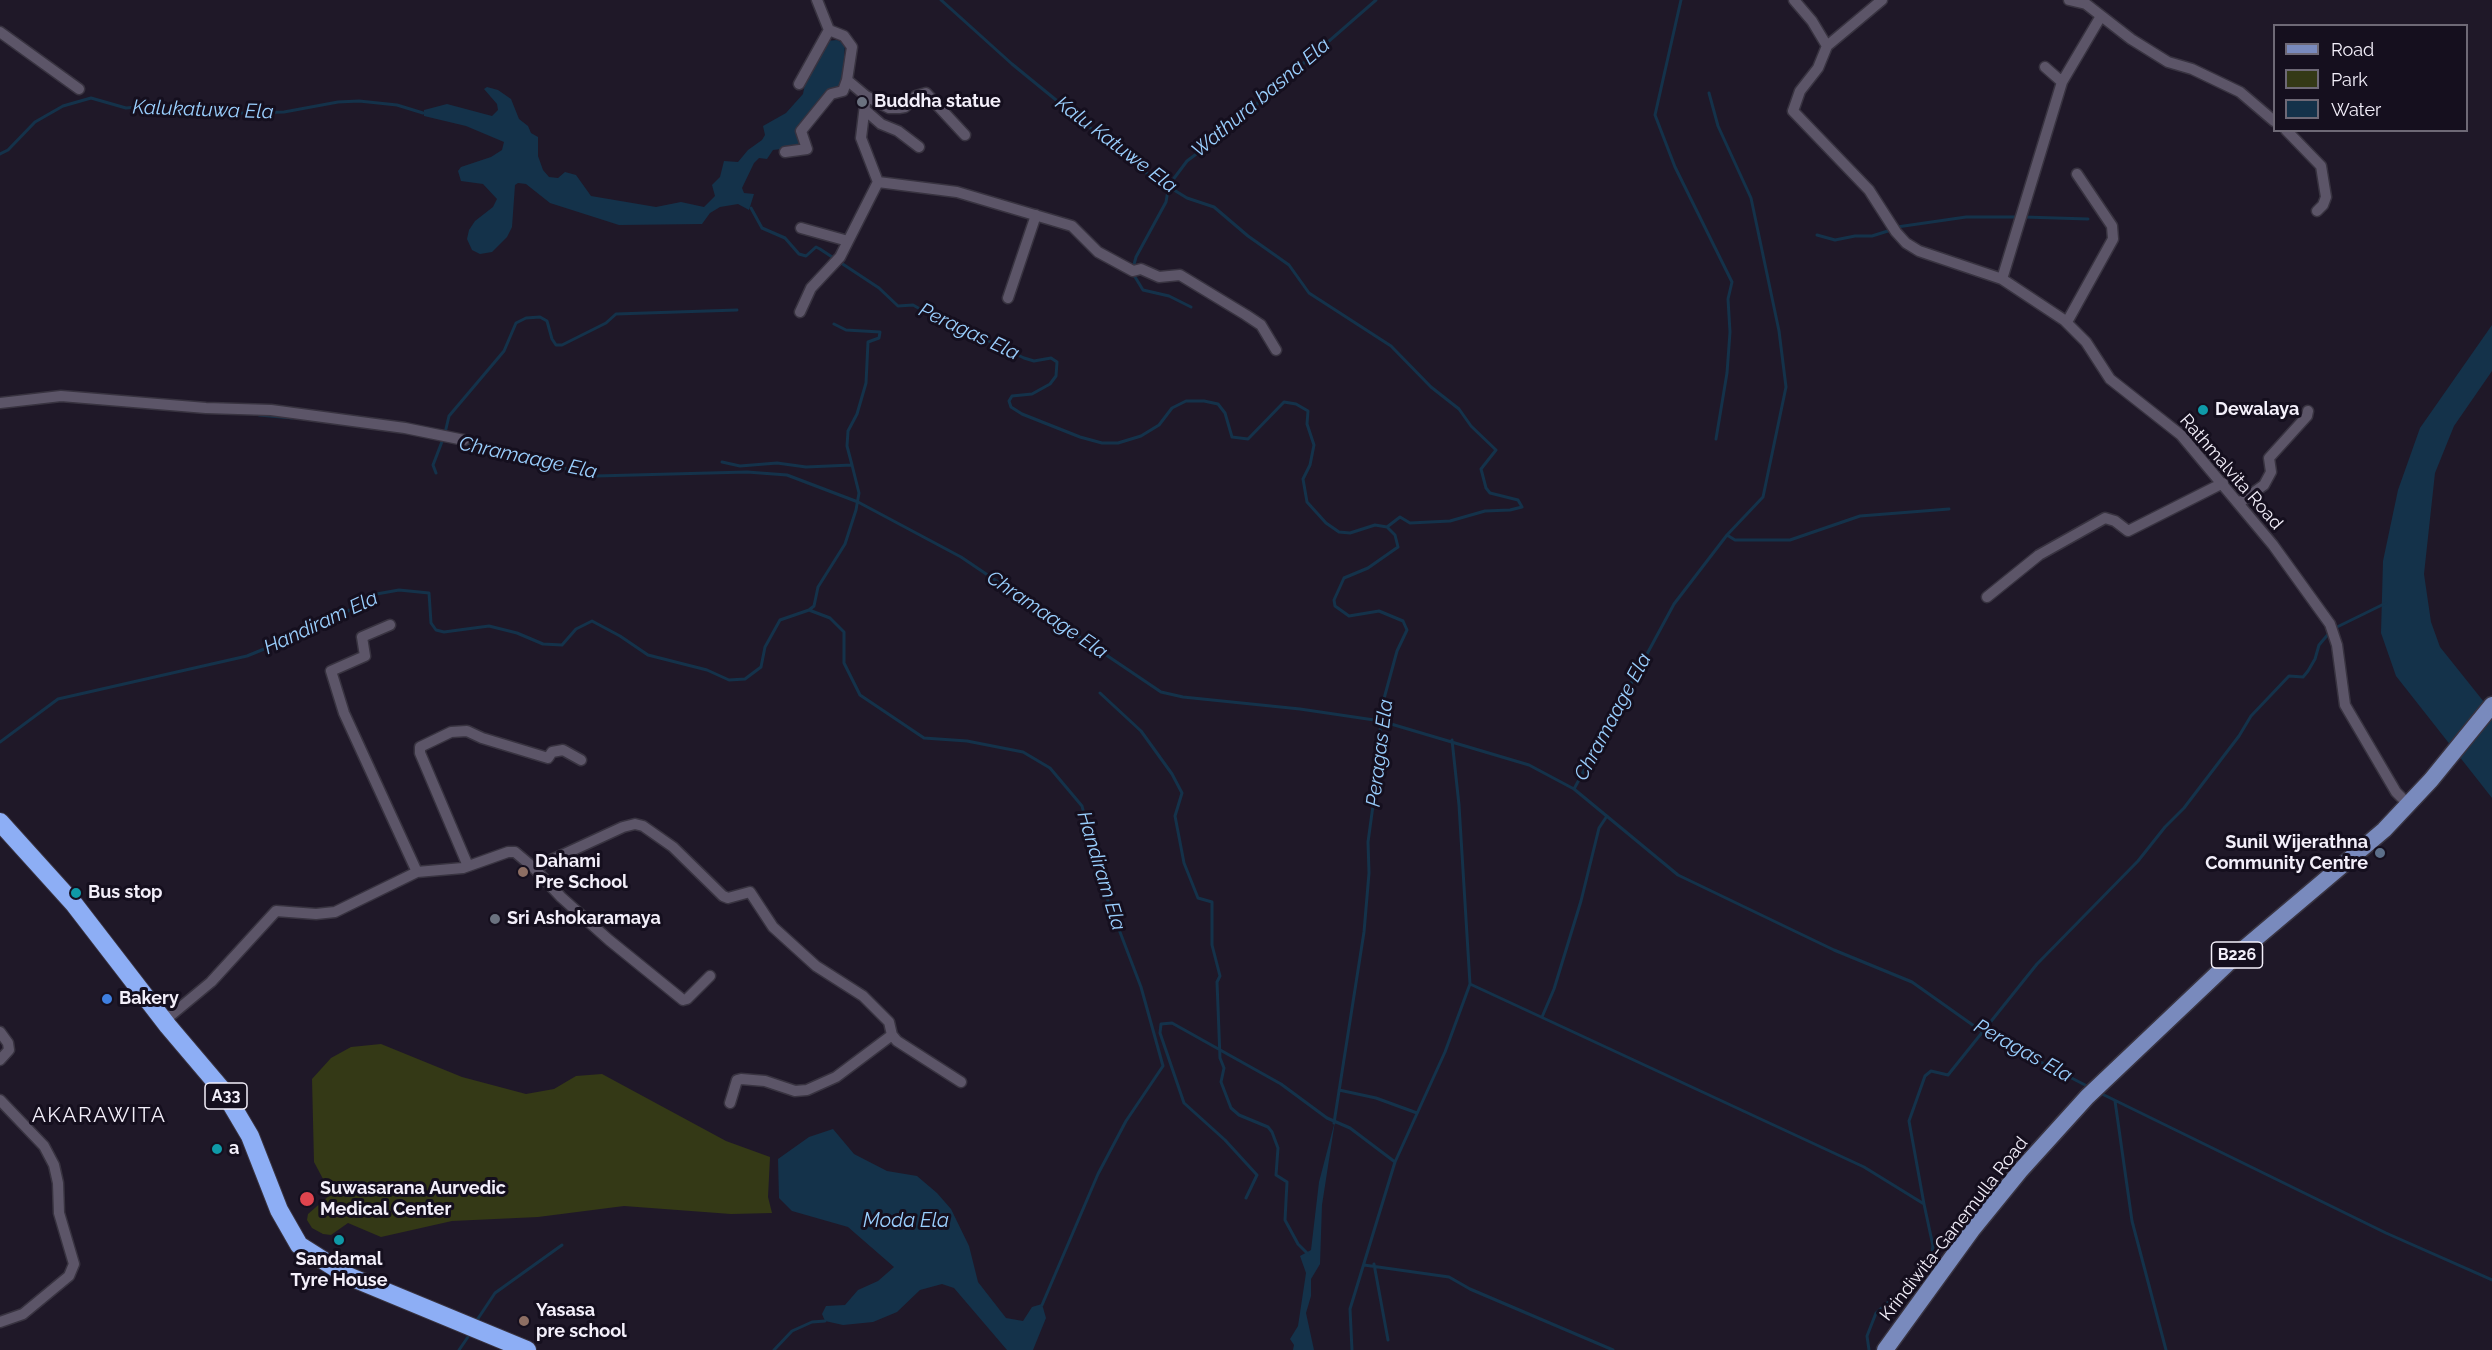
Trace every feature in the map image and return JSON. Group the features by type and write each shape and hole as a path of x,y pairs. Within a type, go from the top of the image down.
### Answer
{"highway":[{"name":"A33","path":"0,822 74,904 164,1021 226,1096 250,1136 279,1210 299,1245 348,1276 526,1350"}],"main road":[{"name":"Krindiwita-Ganemulla Road","path":"1885,1350 1979,1222 2020,1171 2092,1092 2241,951 2384,830 2409,805 2492,706"}],"street":[{"path":"785,153 807,149 801,131 831,94 843,91 847,80 852,47 844,36 829,30 817,0"},
{"path":"1794,0 1812,21 1827,46 1882,0"},
{"path":"2069,0 2086,4 2168,62 2192,69 2240,92 2273,120"},
{"path":"2002,279 2062,81 2101,16"},
{"path":"799,84 829,30"},
{"path":"0,32 79,89"},
{"name":"Rathmalvita Road","path":"1827,46 1818,68 1800,91 1793,108 1804,125 1828,145 1869,190 1894,228 1919,250 2002,279 2067,322 2086,342 2110,379 2181,435 2273,545 2331,628 2345,705 2396,792 2409,805"},
{"path":"2045,67 2062,81"},
{"path":"847,80 866,96 889,108 905,107 916,96 926,93 965,135"},
{"path":"800,312 811,288 839,260 878,182 861,138 866,96"},
{"path":"864,110 881,124 898,131 919,147"},
{"path":"2288,132 2321,166 2326,197 2323,205 2317,211"},
{"path":"2067,322 2113,239 2112,226 2077,174"},
{"path":"878,182 957,192 1072,226 1098,252 1132,269 1141,269 1158,277 1180,275 1261,325 1276,350"},
{"path":"1008,298 1036,214"},
{"path":"801,228 848,241"},
{"path":"0,402 61,396 206,408 271,410 405,428 465,440"},
{"path":"2239,502 2264,485 2271,472 2269,458 2307,416 2308,411"},
{"path":"1988,597 2038,555 2105,518 2115,520 2128,531 2223,483"},
{"path":"390,625 362,638 365,656 331,671 344,713 417,873"},
{"path":"468,866 420,753 420,747 451,732 467,731 482,738 548,758 552,752 563,750 581,760"},
{"path":"534,868 623,827 635,824 643,826 673,847 723,896 728,898 750,892 773,927 816,966 864,996 889,1022 892,1035 961,1082"},
{"path":"164,1021 211,982 276,911 316,914 335,912 417,873 468,866 499,854 515,852 609,940 683,1000 687,999 710,976"},
{"path":"0,1032 9,1050 0,1060"},
{"path":"730,1103 737,1080 765,1081 795,1091 807,1089 836,1077 892,1035"},
{"path":"0,1100 44,1146 54,1165 58,1183 59,1213 74,1264 69,1276 23,1314 0,1322"}],"green space":[{"path":"381,1044 462,1077 526,1094 554,1089 576,1076 602,1074 726,1141 770,1157 768,1197 772,1213 731,1214 624,1206 538,1217 452,1221 381,1237 348,1223 331,1235 323,1234 312,1228 307,1220 308,1214 331,1194 314,1162 312,1079 331,1058 351,1047"}],"water":[{"path":"837,40 845,44 842,86 802,125 804,146 773,150 767,159 759,158 754,163 742,188 744,193 754,194 749,210 738,204 720,207 710,213 702,224 619,225 550,203 526,184 518,183 515,185 512,227 507,237 492,252 480,254 472,250 467,239 469,230 475,221 493,207 497,199 483,184 461,181 458,171 461,167 491,157 502,150 504,142 466,126 424,116 424,110 447,104 492,116 498,110 497,104 484,89 487,87 498,90 511,99 519,119 528,126 531,133 538,137 538,156 543,170 549,177 558,178 565,172 576,175 591,196 656,207 681,202 704,207 715,196 712,185 720,177 724,161 738,162 748,150 762,140 765,135 763,126 786,113 803,94 805,84 826,41"},
{"path":"2492,325 2492,371 2454,426 2435,473 2424,574 2431,622 2440,647 2492,712 2492,798 2396,676 2381,633 2383,561 2398,490 2420,428"},
{"path":"1335,1121 1322,1205 1320,1264 1311,1279 1311,1296 1306,1313 1314,1350 1293,1350 1294,1345 1290,1339 1298,1326 1306,1273 1300,1256 1311,1250 1319,1182"},
{"name":"Moda Ela","path":"833,1129 854,1154 887,1171 917,1176 937,1193 951,1209 969,1246 978,1282 1006,1318 1023,1321 1032,1307 1042,1304 1046,1318 1033,1350 1007,1350 954,1288 942,1284 920,1290 897,1312 873,1322 843,1325 825,1321 822,1314 826,1306 845,1305 858,1290 878,1281 894,1267 848,1227 792,1211 779,1198 778,1159 809,1137"}],"waterway":[{"name":"Kalu Katuwe Ela","path":"941,0 1012,64 1143,171 1187,198 1214,207 1248,236 1289,265 1309,293 1391,346 1431,387 1459,409 1471,426 1496,450 1481,469 1486,488 1490,493 1518,500 1522,507 1485,511 1450,521 1410,523 1400,517 1387,527"},
{"name":"Wathura basna Ela","path":"1191,307 1169,296 1143,290 1132,272 1136,257 1166,202 1169,185 1187,161 1219,137 1376,0"},
{"path":"1681,0 1655,115 1675,167 1732,282 1728,299 1730,332 1727,373 1716,439"},
{"path":"1709,93 1718,126 1751,198 1779,331 1786,387 1763,497 1727,535"},
{"name":"Kalukatuwa Ela","path":"0,154 8,150 35,122 63,106 91,98 126,108 159,105 208,114 284,112 338,102 359,101 397,105 423,113"},
{"name":"Peragas Ela","path":"751,208 762,228 785,238 799,254 806,256 816,247 820,249 879,288 898,306 913,305 943,322 956,325 1024,358 1034,361 1051,358 1057,362 1056,376 1050,384 1032,394 1012,396 1009,401 1011,407 1022,414 1080,437 1102,443 1118,443 1141,436 1159,425 1172,408 1186,401 1204,401 1218,404 1225,413 1232,437 1248,439 1284,402 1296,404 1308,411 1307,424 1314,445 1310,465 1303,479 1307,502 1326,523 1339,532 1350,533 1375,525 1387,527 1395,535 1398,547 1368,568 1344,578 1334,600 1335,606 1349,616 1379,611 1403,621 1407,630 1397,651 1382,706 1376,784 1368,842 1369,873 1364,932 1334,1123"},
{"path":"1897,227 1966,217 2018,217"},
{"path":"2024,217 2088,219"},
{"path":"1817,235 1835,240 1855,236 1872,236 1891,230"},
{"path":"445,433 449,416 504,351 516,323 526,318 540,317 547,321 552,339 556,345 562,345 606,323 616,314 737,310"},
{"path":"834,324 846,330 880,332 879,338 868,342 866,383 857,414 848,431 847,446 852,465"},
{"name":"Chramaage Ela","path":"259,415 292,418"},
{"path":"436,473 433,465 443,439"},
{"name":"Chramaage Ela","path":"464,444 596,476 747,472 787,475 858,502 961,557 1161,692 1183,697 1300,709 1381,721 1529,765 1574,789 1674,604 1727,535 1735,540 1790,540 1860,516 1949,509"},
{"path":"722,462 740,466 777,463 806,467 852,465 859,493 856,510 845,544 818,587 814,606 809,610"},
{"name":"Handiram Ela","path":"0,742 58,699 247,656 335,620 371,595 399,590 429,593 431,623 436,630 444,632 489,626 517,633 543,644 562,645 576,629 592,621 648,655 707,670 729,680 745,679 761,667 765,647 780,620 809,610 830,618 844,632 844,663 860,695 924,738 967,741 1023,752 1050,768 1082,806 1102,885 1141,987 1163,1066 1126,1121 1098,1174 1042,1305"},
{"path":"2335,628 2386,603"},
{"path":"1924,1204 1909,1121 1925,1076 1931,1071 1948,1075 2037,964 2138,861 2165,827 2184,808 2239,736 2251,716 2289,676 2303,677 2315,659 2319,645 2330,632"},
{"name":"Peragas Ela","path":"1100,693 1141,731 1172,774 1182,793 1175,816 1184,863 1198,898 1212,902 1212,945 1220,976 1217,982 1220,1058 1224,1068 1221,1082 1231,1108 1239,1115 1268,1127 1272,1132 1278,1148 1276,1175 1287,1182 1285,1220 1298,1244 1308,1254"},
{"path":"1352,1350 1350,1309 1395,1162 1445,1052 1470,984 1459,805 1452,740"},
{"name":"Peragas Ela","path":"1574,789 1678,875 1834,950 1912,982 1984,1033 2089,1087"},
{"path":"1542,1017 1554,989 1581,901 1599,828 1607,816"},
{"path":"1470,984 1864,1167 1924,1204 1933,1246 1930,1265 1876,1313 1867,1336 1869,1350"},
{"path":"1246,1198 1257,1175 1225,1140 1184,1103 1160,1033 1161,1024 1172,1023 1281,1084 1327,1118 1350,1128 1395,1162"},
{"path":"1339,1090 1376,1098 1417,1113"},
{"name":"Peragas Ela","path":"2100,1093 2386,1233 2492,1280"},
{"path":"2115,1101 2132,1221 2166,1350"},
{"path":"475,1323 495,1293 562,1245"},
{"path":"1374,1264 1388,1340"},
{"path":"1364,1265 1449,1277 1470,1289 1613,1350"},
{"path":"774,1350 792,1331 812,1322 825,1321"},
{"path":"459,1350 470,1334"}],"place":[{"name":"Buddha statue","path":"862,102"},
{"name":"Dewalaya","path":"2203,410"},
{"name":"Sunil Wijerathna Community Centre","path":"2380,853"},
{"name":"Dahami Pre School","path":"523,872"},
{"name":"Bus stop","path":"76,893"},
{"name":"Sri Ashokaramaya","path":"495,919"},
{"name":"Bakery","path":"107,999"},
{"name":"a","path":"217,1149"},
{"name":"Suwasarana Aurvedic Medical Center","path":"307,1199"},
{"name":"Sandamal Tyre House","path":"339,1240"},
{"name":"Yasasa pre school","path":"524,1321"}],"district":[{"name":"AKARAWITA","path":"99,1116"}]}
